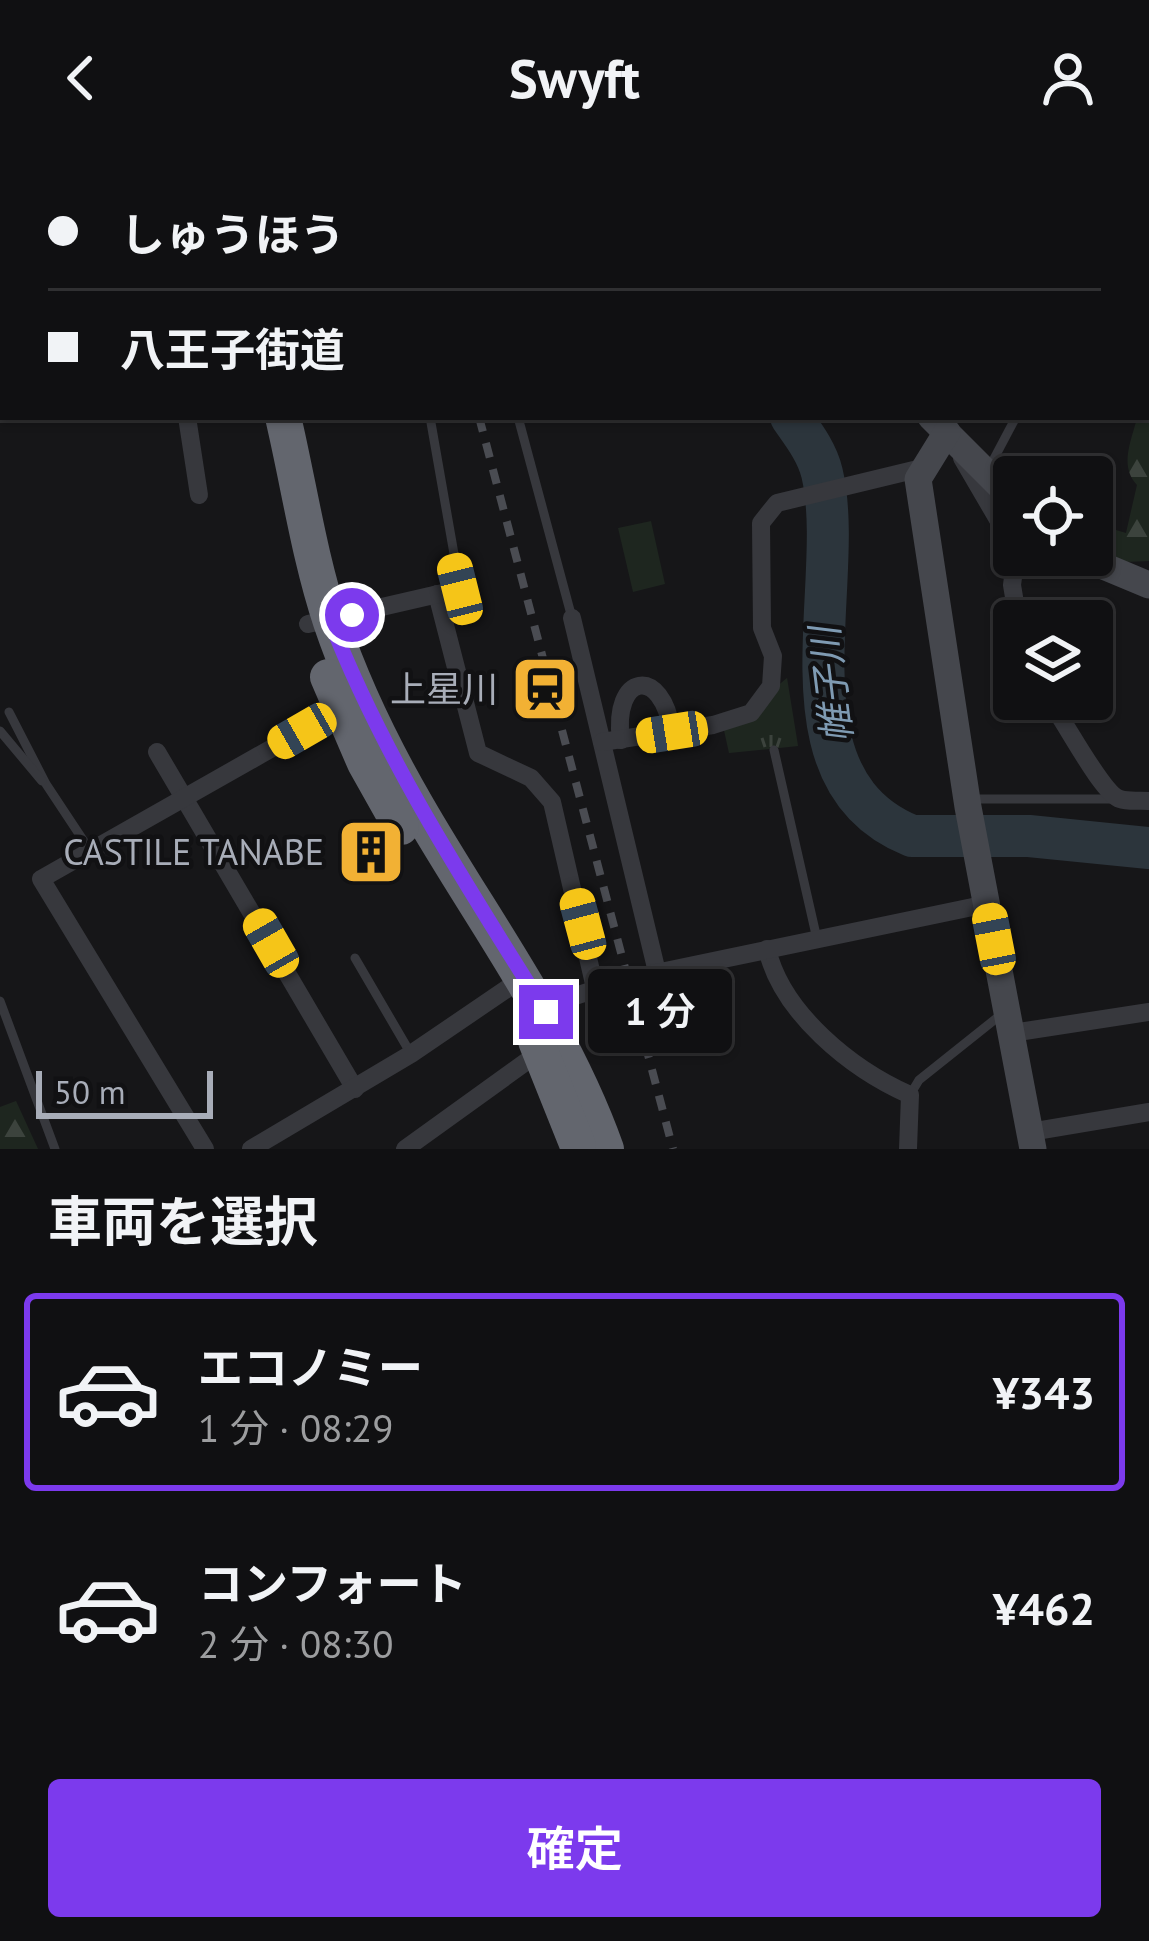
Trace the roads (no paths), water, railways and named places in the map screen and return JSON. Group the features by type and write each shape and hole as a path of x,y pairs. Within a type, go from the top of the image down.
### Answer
{"highway":[{"path":"260,420 341,709 414,849 538,1030 582,1082 606,1149"},
{"path":"284,420 319,622 538,1030 579,1149"}],"street":[{"path":"187,420 199,495"},
{"path":"939,425 993,478"},
{"path":"939,425 919,479 968,803 1032,1141 1149,1112"},
{"path":"939,425 993,515"},
{"path":"611,741 751,713 771,686 773,656 762,628 761,524 777,503 926,467"},
{"path":"1113,570 1149,585"},
{"path":"319,622 460,589"},
{"path":"437,594 478,753 531,778 551,802 595,988"},
{"path":"572,618 611,741 657,972"},
{"path":"611,741 619,703 629,689 644,685 657,688 669,704 672,732"},
{"path":"205,1149 41,879 341,709"},
{"path":"1061,720 1105,790 1119,799 1149,801"},
{"path":"157,752 355,1089"},
{"path":"405,1149 538,1030 595,988 987,904"},
{"path":"767,949 780,989 840,1052 875,1080 910,1095 908,1149"},
{"path":"251,1149 411,1054 508,988"},
{"path":"1009,1021 1149,1012"}],"lane":[{"path":"431,420 460,589"},
{"path":"519,420 572,618"},
{"path":"987,472 1014,420"},
{"path":"9,712 46,784 91,852"},
{"path":"0,731 46,784"},
{"path":"774,750 817,939"},
{"path":"968,803 1119,799"},
{"path":"355,958 411,1054"},
{"path":"0,1001 55,1149"},
{"path":"910,1095 919,1080 1009,1021"}],"waterway":[{"name":"帷子川","path":"793,420 820,465 828,518 824,674 828,725 842,771 868,809 912,836 1029,836 1149,848"}],"railway":[{"path":"480,420 673,1149"}],"place":[{"name":"上星川","path":"545,689"},
{"name":"CASTILE TANABE","path":"371,852"}]}
